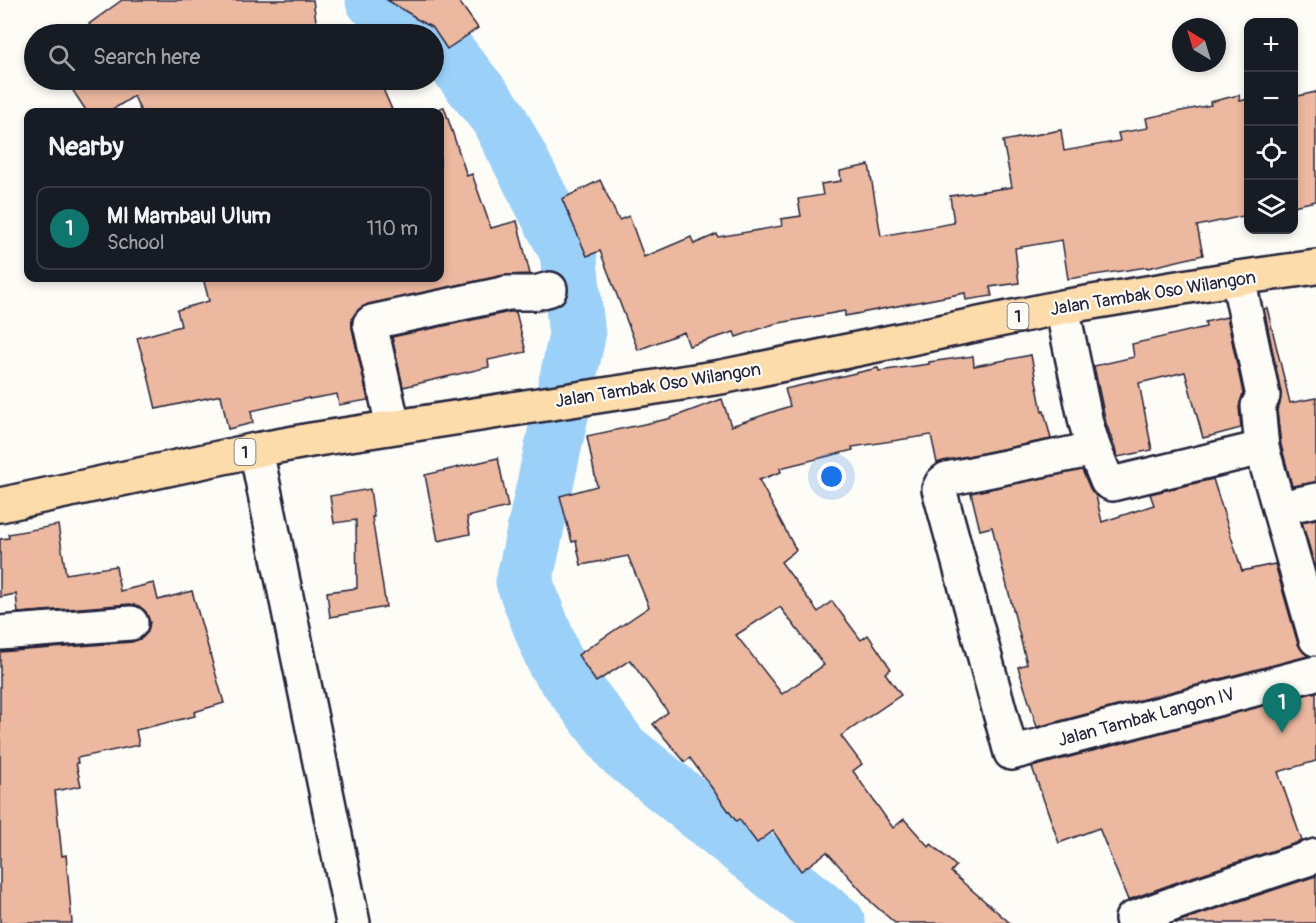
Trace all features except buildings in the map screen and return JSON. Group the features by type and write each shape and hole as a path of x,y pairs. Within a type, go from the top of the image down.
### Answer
{"highway":[{"name":"Jalan Tambak Oso Wilangon","path":"0,505 256,450 393,426 721,377 1062,307 1316,267"}],"street":[{"path":"1238,278 1263,396 1258,406 1262,448 1316,639"},
{"path":"393,426 370,324 372,322 508,293 550,289"},
{"path":"1062,307 1086,423 1107,481 1112,484 1262,448"},
{"name":"Jalan Tambak Langon IV","path":"1094,449 947,479 939,489 1011,753 1316,673"},
{"path":"256,450 353,923"},
{"path":"1280,508 1316,500"},
{"path":"0,633 131,623"},
{"path":"1132,919 1316,856"}],"waterway":[{"path":"374,0 412,24"},
{"path":"444,48 498,117 568,252 577,336 524,582 555,662 622,750 837,923"}],"place":[{"name":"MI Mambaul Ulum","path":"1282,733"}]}
